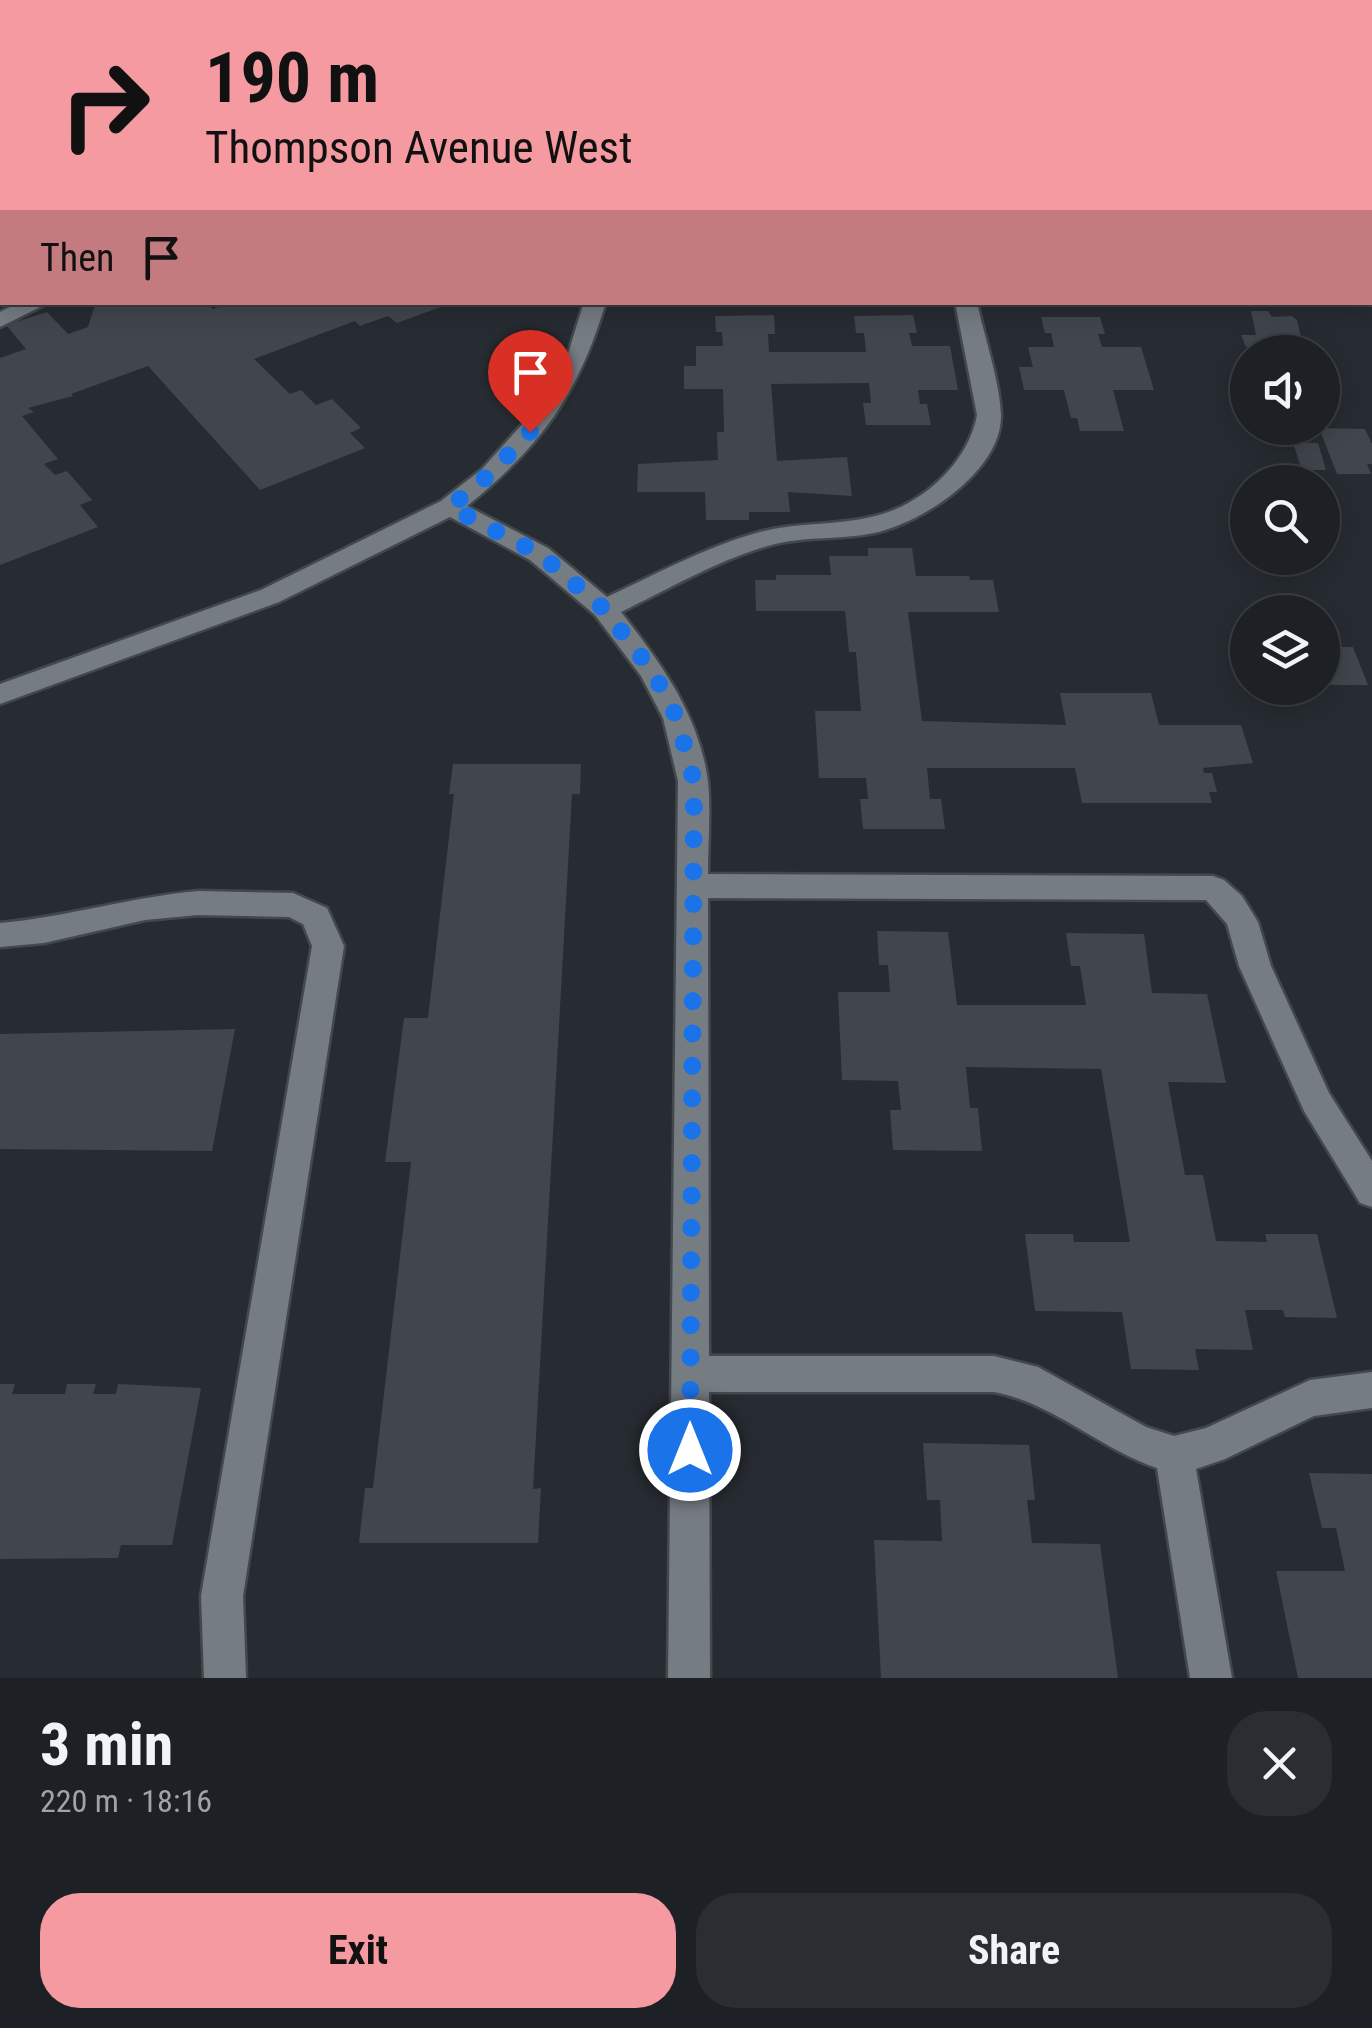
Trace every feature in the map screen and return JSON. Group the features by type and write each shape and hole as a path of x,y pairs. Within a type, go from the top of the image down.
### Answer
{"street":[{"path":"0,320 32,305"},
{"path":"0,694 270,596 450,507 490,474 552,404 577,360 594,305"},
{"path":"604,609 764,538 789,532 876,525 901,516 970,464 989,434 989,415 967,305"},
{"path":"450,507 540,554 604,609 653,672 677,718 694,781 689,1678"},
{"path":"692,886 1214,888 1242,922 1255,966 1316,1101 1372,1192"},
{"path":"0,935 44,932 145,908 198,902 294,905 316,916 328,946 222,1596 225,1678"},
{"path":"691,1374 994,1374 1025,1380 1138,1443 1174,1455 1211,1446 1310,1398 1372,1390"},
{"path":"1174,1455 1211,1678"}],"building":[{"path":"95,305 208,305 213,309 223,305 446,305 397,323 388,316 360,326 355,321 254,359 290,394 301,390 316,405 332,399 361,428 350,433 365,448 260,490 148,366 73,396 28,408 34,412 22,416 58,459 44,464 55,475 67,471 92,500 80,505 98,527 0,565 0,358 26,349 6,325 47,312 68,334 88,327"},
{"path":"1251,311 1268,311 1272,317 1292,316 1300,335 1256,335"},
{"path":"774,315 775,334 768,334 769,352 866,352 864,333 856,333 854,316 913,315 917,333 909,333 912,346 950,346 958,390 918,390 920,404 927,404 931,425 866,425 863,403 871,403 869,383 771,384 777,461 847,457 852,496 788,492 790,512 749,512 749,520 706,520 705,492 637,492 638,464 718,460 717,432 724,432 723,389 684,389 684,366 696,366 696,346 723,346 722,332 716,332 715,316"},
{"path":"1041,317 1100,317 1105,334 1098,334 1102,347 1141,347 1154,390 1113,390 1124,431 1080,431 1077,418 1071,418 1064,390 1024,390 1019,367 1033,367 1028,347 1054,347"},
{"path":"1340,428 1365,429 1372,444 1372,464 1367,464 1371,474 1340,474 1340,465 1333,465 1326,445 1340,445"},
{"path":"1294,445 1319,445 1325,465 1300,465"},
{"path":"868,548 912,548 916,576 993,580 999,612 908,612 922,721 1066,725 1060,693 1151,693 1159,725 1241,725 1253,763 1203,768 1204,773 1212,773 1217,792 1209,792 1212,803 1082,803 1075,768 927,768 930,799 941,799 945,829 863,829 860,799 868,799 866,778 819,778 815,711 861,711 856,652 849,652 845,611 756,611 755,580 776,580 776,575 831,575 829,556 868,556"},
{"path":"1340,647 1353,647 1368,685 1340,685"},
{"path":"453,764 581,764 580,794 572,794 533,1489 541,1488 538,1543 359,1543 365,1488 373,1488 411,1162 385,1162 404,1018 428,1018 454,794 449,794"},
{"path":"877,931 948,932 957,1005 1086,1005 1080,966 1071,966 1066,933 1144,934 1152,993 1207,994 1226,1083 1168,1082 1185,1175 1203,1175 1216,1241 1267,1242 1265,1234 1317,1234 1337,1318 1285,1317 1283,1310 1245,1310 1253,1350 1195,1349 1199,1370 1131,1369 1122,1312 1035,1311 1025,1234 1073,1234 1074,1242 1130,1242 1101,1069 966,1067 970,1108 978,1108 982,1151 893,1150 890,1110 901,1110 898,1081 842,1080 838,992 890,992 888,965 879,965"},
{"path":"235,1029 212,1151 0,1149 0,1034"},
{"path":"0,1384 15,1384 12,1394 65,1394 67,1384 96,1384 93,1394 116,1394 118,1384 201,1388 172,1545 121,1545 118,1558 0,1559"},
{"path":"923,1443 1029,1445 1035,1500 1027,1500 1032,1543 1100,1544 1118,1678 881,1678 874,1540 942,1541 940,1500 927,1500"},
{"path":"1309,1473 1372,1474 1372,1678 1298,1678 1276,1571 1345,1571 1336,1528 1322,1528"}],"route":[{"path":"530,432 490,474 450,507 540,554 604,609 653,672 677,718 694,781 690,1450"}]}
